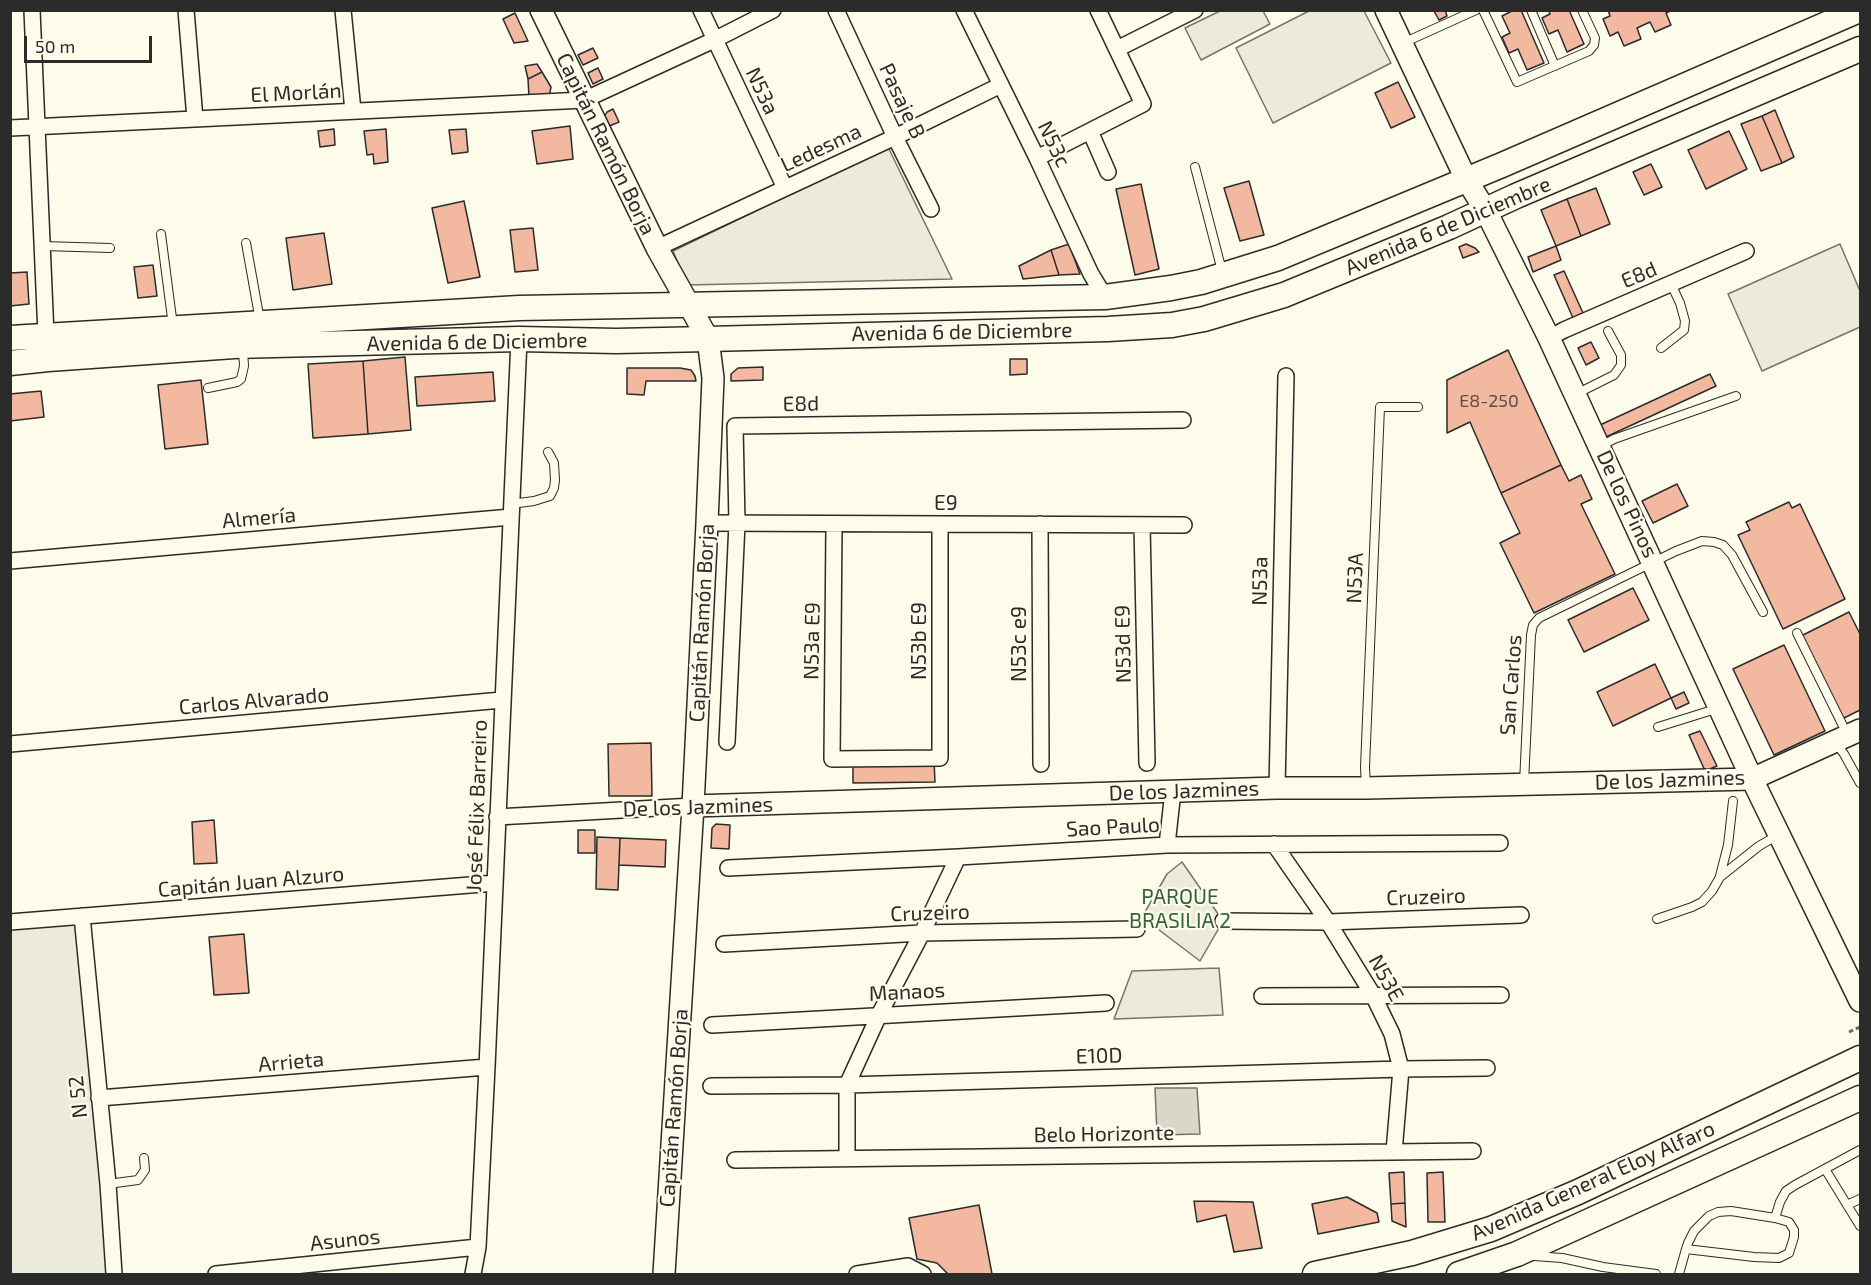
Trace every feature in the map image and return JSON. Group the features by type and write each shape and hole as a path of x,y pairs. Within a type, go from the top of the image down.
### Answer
{"main road":[{"name":"Avenida 6 de Diciembre","path":"10,338 519,308 1105,297 1171,288 1223,276 1278,258 1860,10"},
{"name":"Avenida 6 de Diciembre","path":"10,363 243,345 519,339 616,341 708,339 1108,328 1172,324 1204,319 1284,295 1486,211 1516,196 1860,49"},
{"name":"Avenida General Eloy Alfaro","path":"1315,1275 1412,1253 1491,1229 1578,1192 1860,1058"},
{"name":"Avenida General Eloy Alfaro","path":"1459,1275 1517,1254 1860,1098"}],"street":[{"path":"32,10 46,335"},
{"path":"186,10 195,119"},
{"path":"343,10 353,111"},
{"name":"Capitán Ramón Borja","path":"541,10 657,248 708,339 713,378 693,806 664,1275"},
{"name":"N53a","path":"701,10 784,188"},
{"path":"584,100 773,10"},
{"name":"Pasaje B","path":"836,10 931,209"},
{"name":"N53c","path":"964,10 1091,274 1105,297"},
{"path":"1037,158 1143,104 1098,10"},
{"path":"1117,49 1195,10"},
{"name":"De los Pinos","path":"1386,10 1466,179 1486,211 1549,338 1752,779 1860,1002"},
{"name":"Ledesma","path":"657,248 1001,85"},
{"name":"El Morlán","path":"10,128 584,100"},
{"path":"1090,131 1108,172"},
{"name":"E8d","path":"1549,338 1746,251"},
{"name":"José Félix Barreiro","path":"473,1275 478,1247 487,1067 519,339"},
{"name":"N53a","path":"1276,788 1286,376"},
{"name":"E8d","path":"727,742 737,523 735,426 1183,420"},
{"name":"Almería","path":"10,561 511,511"},
{"name":"E9","path":"707,523 1184,525"},
{"name":"N53a E9","path":"834,524 832,759 940,758"},
{"name":"N53b E9","path":"940,524 940,758"},
{"name":"N53c e9","path":"1040,524 1041,764"},
{"name":"N53d E9","path":"1142,525 1147,763"},
{"name":"Carlos Alvarado","path":"10,744 502,700"},
{"name":"De los Jazmines","path":"497,817 693,806 1173,791 1752,779 1848,736"},
{"path":"1167,845 1173,791"},
{"name":"Sao Paulo","path":"728,868 1167,845 1500,843"},
{"name":"N53E","path":"1275,844 1328,922 1373,995 1392,1034 1401,1069 1394,1152"},
{"path":"847,1158 847,1085 879,1015 958,857"},
{"name":"Capitán Juan Alzuro","path":"10,922 495,883"},
{"name":"Cruzeiro","path":"1223,921 1328,922 1521,915"},
{"name":"N 52","path":"82,916 108,1184 114,1275"},
{"name":"Cruzeiro","path":"724,944 922,933 1137,929"},
{"path":"1262,996 1501,995"},
{"name":"Manaos","path":"712,1025 1106,1003"},
{"name":"Arrieta","path":"99,1098 487,1067"},
{"name":"E10D","path":"711,1086 847,1085 1487,1068"},
{"name":"Belo Horizonte","path":"735,1160 1473,1151"},
{"name":"Asunos","path":"216,1275 478,1247"},
{"path":"857,1275 908,1266 923,1275"}],"lane":[{"path":"1483,10 1517,82 1589,51 1594,45 1595,38 1582,10"},
{"path":"1532,10 1555,66"},
{"path":"1402,44 1472,11"},
{"path":"1195,167 1223,276"},
{"path":"161,234 173,328"},
{"path":"246,243 260,323"},
{"path":"43,246 110,248"},
{"path":"1661,348 1684,330 1685,321 1680,303 1671,285"},
{"path":"1575,394 1614,375 1621,365 1621,355 1608,331"},
{"path":"208,388 242,379 243,345"},
{"path":"1600,447 1614,439 1736,396"},
{"name":"N53A","path":"1366,788 1380,407 1418,407"},
{"path":"511,511 550,496 555,480 554,463 548,452"},
{"name":"San Carlos","path":"1524,784 1531,635 1533,625 1539,618 1682,548 1702,541 1723,545 1732,555 1763,612"},
{"path":"1797,633 1848,736 1844,754 1860,783"},
{"path":"1658,727 1720,707"},
{"path":"1657,919 1702,902 1712,891 1720,877 1728,845 1732,801"},
{"path":"1720,877 1759,846 1779,834"},
{"path":"1775,1218 1786,1191 1860,1150"},
{"path":"108,1184 138,1180 145,1170 144,1158"},
{"path":"1825,1169 1860,1226"},
{"path":"1847,1205 1860,1199"},
{"path":"1679,1275 1686,1249 1694,1231 1709,1216 1718,1212 1731,1211 1775,1218 1789,1222 1794,1230 1792,1247 1785,1256 1779,1258 1686,1249"},
{"path":"1517,1254 1562,1258 1631,1273 1656,1275"}],"path":[{"path":"1849,1032 1860,1027"}],"green space":[{"path":"1220,11 1263,11 1270,24 1201,60 1185,28"},
{"path":"1309,11 1364,11 1391,63 1273,123 1236,48"},
{"path":"888,147 952,279 687,285 673,251"},
{"path":"1840,244 1860,291 1860,327 1762,371 1728,294"},
{"name":"PARQUE BRASILIA 2","path":"1182,862 1223,921 1200,961 1142,917 1167,874"},
{"path":"82,919 111,1274 11,1274 11,925"},
{"path":"1219,968 1223,1015 1114,1019 1132,971"}],"shaded area":[{"path":"1155,1088 1197,1088 1200,1134 1157,1135"}],"building":[{"path":"1445,10 1447,16 1439,20 1434,11"},
{"path":"1514,10 1521,10 1544,63 1527,70 1518,49 1509,53 1502,37 1510,33 1502,16"},
{"path":"1548,10 1569,10 1584,44 1567,52 1558,30 1549,34 1542,18 1550,14"},
{"path":"1608,10 1672,10 1666,13 1671,25 1655,32 1650,22 1637,28 1641,39 1624,46 1618,32 1610,36 1603,19 1610,16"},
{"path":"515,13 528,41 514,43 503,19"},
{"path":"593,48 598,58 583,65 578,55"},
{"path":"537,64 542,72 528,79 525,66"},
{"path":"598,68 603,79 593,84 588,73"},
{"path":"542,72 551,87 549,97 529,97 528,79"},
{"path":"1398,82 1415,117 1391,128 1375,93"},
{"path":"613,109 619,122 607,127 603,119 607,112"},
{"path":"1775,110 1794,157 1782,163 1762,116"},
{"path":"1762,116 1782,163 1761,171 1741,124"},
{"path":"570,126 573,159 537,164 532,131"},
{"path":"334,129 335,145 320,147 318,131"},
{"path":"386,129 388,162 374,164 373,154 367,155 364,131"},
{"path":"466,129 468,152 452,154 449,130"},
{"path":"1729,131 1747,169 1706,189 1688,150"},
{"path":"1651,164 1662,187 1644,195 1633,172"},
{"path":"1249,181 1264,235 1240,241 1224,188"},
{"path":"1141,184 1159,269 1135,275 1116,189"},
{"path":"1596,188 1610,224 1581,236 1567,199"},
{"path":"1567,199 1581,236 1556,246 1541,210"},
{"path":"464,201 480,277 448,283 432,208"},
{"path":"533,228 538,270 515,272 510,230"},
{"path":"324,233 332,284 293,290 286,238"},
{"path":"1069,244 1080,274 1059,275 1051,250"},
{"path":"1466,244 1479,252 1463,258 1459,247"},
{"path":"1556,246 1561,260 1533,272 1528,257"},
{"path":"1051,250 1059,275 1023,279 1019,266"},
{"path":"153,265 157,296 138,298 134,267"},
{"path":"1564,271 1583,313 1573,318 1554,275"},
{"path":"27,272 29,304 10,306 10,273"},
{"path":"1591,342 1599,358 1586,365 1578,348"},
{"path":"1508,350 1561,465 1501,493 1470,422 1447,433 1447,380"},
{"path":"405,357 411,430 368,434 363,361"},
{"path":"1010,359 1027,359 1027,374 1010,375"},
{"path":"363,361 368,434 313,438 308,364"},
{"path":"763,367 763,380 731,381 731,374 738,368"},
{"path":"627,368 691,370 696,381 646,381 644,395 627,394"},
{"path":"493,372 495,401 417,406 415,377"},
{"path":"1710,374 1716,386 1606,437 1600,425"},
{"path":"201,380 208,444 165,449 158,385"},
{"path":"41,391 44,417 10,421 10,394"},
{"path":"1561,465 1569,481 1581,475 1592,499 1581,504 1615,574 1534,613 1500,543 1520,533 1501,493"},
{"path":"1677,484 1688,506 1653,523 1642,501"},
{"path":"1789,502 1792,508 1800,504 1845,599 1783,629 1738,535 1750,530 1746,522"},
{"path":"1633,588 1649,620 1584,652 1568,620"},
{"path":"1849,612 1860,634 1860,710 1842,719 1801,636"},
{"path":"1784,645 1825,731 1774,755 1733,669"},
{"path":"1655,664 1671,698 1613,726 1597,692"},
{"path":"1684,692 1689,703 1676,709 1671,698"},
{"path":"1700,731 1717,766 1705,771 1689,735"},
{"path":"651,743 652,796 609,796 608,744"},
{"path":"934,760 935,782 853,783 853,761"},
{"path":"214,820 217,863 194,864 192,822"},
{"path":"716,824 730,825 729,849 711,848 712,828"},
{"path":"578,830 595,830 595,853 578,853"},
{"path":"597,837 620,838 618,890 596,889"},
{"path":"620,838 666,840 665,867 619,865"},
{"path":"244,934 249,993 214,995 209,937"},
{"path":"1404,1172 1405,1203 1391,1204 1389,1173"},
{"path":"1443,1172 1445,1222 1428,1222 1427,1173"},
{"path":"1347,1197 1377,1213 1379,1222 1318,1234 1312,1204"},
{"path":"1194,1201 1253,1202 1262,1248 1234,1252 1226,1215 1197,1222"},
{"path":"1405,1203 1406,1227 1392,1221 1391,1204"},
{"path":"979,1205 992,1274 948,1274 937,1263 917,1259 909,1218"}]}
